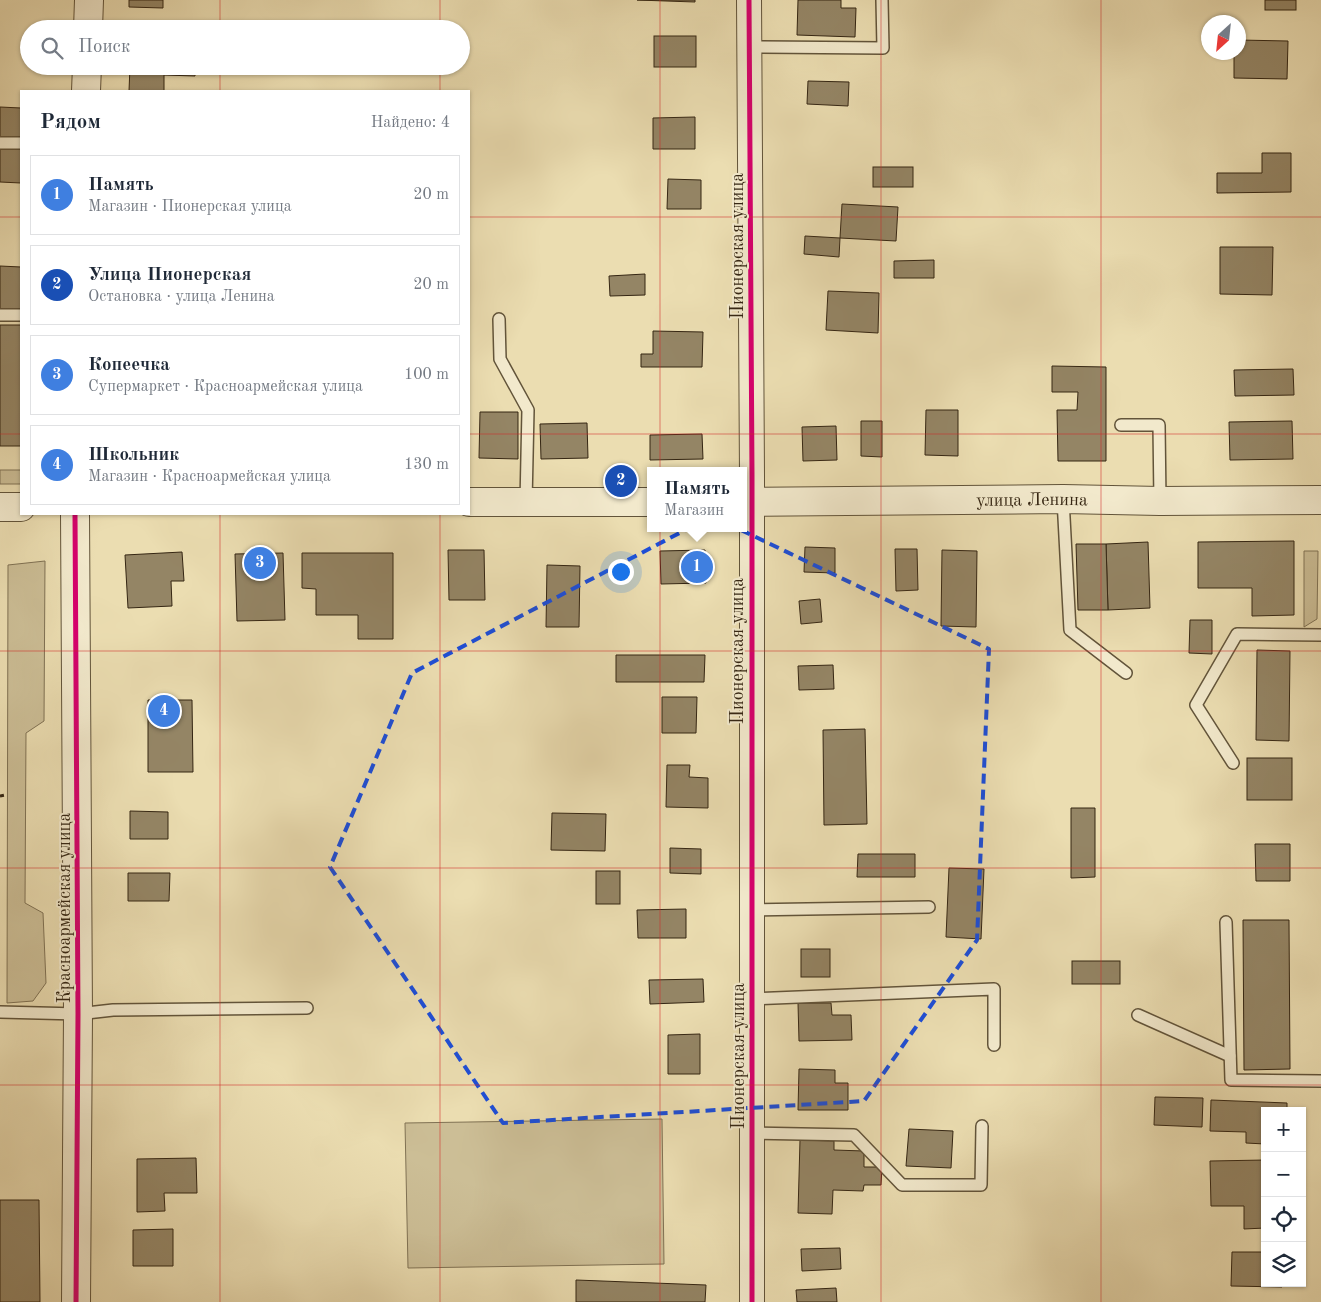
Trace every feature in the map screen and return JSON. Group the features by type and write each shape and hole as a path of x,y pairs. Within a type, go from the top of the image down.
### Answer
{"street":[{"path":"88,20 89,0"},
{"name":"Пионерская улица","path":"749,0 747,502 752,910 752,1302"},
{"path":"86,90 87,75"},
{"name":"улица Ленина","path":"747,502 1063,499 1160,501 1321,500"},
{"path":"470,502 647,502"},
{"path":"0,508 20,507"},
{"name":"Красноармейская улица","path":"75,515 78,1014 76,1302"}],"lane":[{"path":"749,47 883,48 882,0"},
{"path":"0,143 20,142"},
{"path":"0,315 20,315"},
{"path":"499,319 500,359 528,410 526,502"},
{"path":"1121,425 1159,425 1160,501"},
{"path":"1063,499 1070,630 1126,672"},
{"path":"1233,763 1196,705 1237,634 1321,635"},
{"path":"752,910 929,907"},
{"path":"1226,922 1231,1080 1321,1081"},
{"path":"752,999 994,989 994,1045"},
{"path":"0,1012 78,1014 113,1010 307,1008"},
{"path":"1138,1014 1230,1056"},
{"path":"752,1133 854,1135 902,1185 981,1185 982,1126"}],"path":[{"path":"0,796 5,795"}],"highlighted area":[{"path":"712,516 989,649 977,940 864,1101 503,1123 330,867 412,673"}],"shaded area":[{"path":"0,470 20,470 20,484 0,484"},
{"path":"1304,551 1318,551 1317,619 1304,627"},
{"path":"45,561 44,721 26,733 25,903 43,913 46,983 33,1001 7,1003 8,565"},
{"path":"662,1119 664,1264 408,1268 405,1123"}],"building":[{"path":"129,0 163,0 163,8 129,7"},
{"path":"637,0 695,0 695,2"},
{"path":"798,0 841,0 841,8 856,8 855,37 797,35"},
{"path":"1265,0 1296,0 1296,10 1265,10"},
{"path":"654,36 696,36 696,67 654,67"},
{"path":"1246,40 1288,41 1287,79 1234,78 1234,60 1246,60"},
{"path":"130,75 164,75 164,90 129,90"},
{"path":"808,81 849,82 848,106 807,104"},
{"path":"0,107 20,108 20,138 0,137"},
{"path":"695,117 695,149 653,149 653,118"},
{"path":"0,146 20,146 20,183 0,182"},
{"path":"1262,153 1291,153 1291,192 1217,193 1217,173 1262,173"},
{"path":"873,167 913,167 913,187 873,187"},
{"path":"668,179 701,180 701,209 667,209"},
{"path":"842,204 898,207 896,241 840,238"},
{"path":"805,236 840,238 839,257 804,254"},
{"path":"1220,247 1273,247 1272,295 1220,294"},
{"path":"934,260 934,278 894,278 894,261"},
{"path":"0,266 20,267 20,309 0,309"},
{"path":"645,274 645,295 610,296 609,276"},
{"path":"828,291 879,293 878,333 826,330"},
{"path":"0,325 20,325 20,446 0,446"},
{"path":"653,331 703,332 702,367 641,367 641,354 653,354"},
{"path":"1052,366 1106,367 1106,461 1058,461 1057,410 1077,410 1078,392 1052,392"},
{"path":"1293,369 1294,395 1235,396 1234,370"},
{"path":"926,410 958,410 958,456 925,455"},
{"path":"480,412 518,412 518,459 479,458"},
{"path":"861,421 882,421 882,457 861,456"},
{"path":"1292,421 1293,459 1230,460 1229,422"},
{"path":"587,423 588,458 541,459 540,424"},
{"path":"836,426 837,460 803,461 802,427"},
{"path":"702,434 703,459 650,460 650,435"},
{"path":"1294,541 1294,615 1252,616 1252,588 1198,588 1198,542"},
{"path":"1148,542 1150,608 1108,610 1106,544"},
{"path":"1076,544 1106,544 1108,610 1078,610"},
{"path":"805,547 835,548 835,573 804,572"},
{"path":"895,549 917,549 918,590 896,591"},
{"path":"448,550 484,550 485,600 449,600"},
{"path":"705,550 706,583 661,584 660,551"},
{"path":"942,550 977,551 976,627 941,626"},
{"path":"182,552 184,581 171,581 172,606 128,608 125,555"},
{"path":"283,553 285,620 237,621 235,554"},
{"path":"302,553 393,553 393,639 358,639 358,615 316,615 316,589 302,588"},
{"path":"547,565 580,566 579,627 546,627"},
{"path":"820,599 822,622 801,624 799,601"},
{"path":"1190,620 1212,620 1212,654 1189,653"},
{"path":"1257,650 1290,651 1289,741 1256,740"},
{"path":"616,655 705,655 704,682 616,682"},
{"path":"833,665 834,689 799,690 798,666"},
{"path":"662,697 697,697 696,733 662,733"},
{"path":"148,700 192,700 193,772 148,772"},
{"path":"865,729 867,824 824,825 823,730"},
{"path":"1247,758 1292,758 1292,800 1247,800"},
{"path":"667,765 690,765 689,777 708,778 708,808 666,807"},
{"path":"1071,808 1095,808 1095,877 1071,878"},
{"path":"130,811 168,812 168,839 130,839"},
{"path":"552,813 606,814 605,851 551,850"},
{"path":"1255,844 1290,844 1290,881 1256,881"},
{"path":"670,848 701,849 701,874 670,873"},
{"path":"858,854 915,854 915,877 857,877"},
{"path":"949,868 984,869 981,939 946,937"},
{"path":"596,871 620,871 620,904 596,904"},
{"path":"128,873 170,873 169,901 128,901"},
{"path":"686,909 686,938 638,938 637,910"},
{"path":"1243,920 1289,920 1290,1069 1244,1070"},
{"path":"801,949 830,949 830,977 801,977"},
{"path":"1072,961 1120,961 1120,984 1072,984"},
{"path":"703,979 704,1002 650,1004 649,980"},
{"path":"798,1003 831,1003 832,1015 851,1015 852,1040 799,1041"},
{"path":"700,1034 700,1074 668,1074 668,1035"},
{"path":"799,1069 835,1070 835,1083 848,1083 848,1110 798,1110"},
{"path":"1155,1097 1203,1098 1202,1127 1154,1125"},
{"path":"1211,1100 1287,1103 1287,1107 1261,1107 1261,1144 1246,1143 1246,1132 1210,1131"},
{"path":"909,1129 953,1131 951,1168 906,1166"},
{"path":"800,1140 834,1141 834,1150 864,1151 864,1167 882,1167 881,1185 864,1185 863,1191 833,1190 832,1214 798,1213"},
{"path":"196,1158 197,1193 164,1193 165,1211 137,1212 137,1159"},
{"path":"1261,1160 1261,1228 1244,1229 1244,1206 1211,1206 1210,1161"},
{"path":"0,1200 39,1200 40,1302 0,1302"},
{"path":"173,1229 173,1266 133,1266 133,1230"},
{"path":"840,1248 841,1269 802,1271 801,1249"},
{"path":"1232,1252 1261,1252 1261,1287 1231,1286"},
{"path":"576,1280 706,1285 705,1302 576,1302"},
{"path":"836,1288 837,1302 797,1302 796,1290"}],"cycle path":[{"path":"749,0 752,475 752,1302"},
{"path":"75,515 78,1014 76,1302"}],"place":[{"name":"Улица Пионерская","path":"621,481"},
{"name":"Копеечка","path":"260,563"},
{"name":"Память","path":"697,567"},
{"name":"Школьник","path":"164,711"}]}
